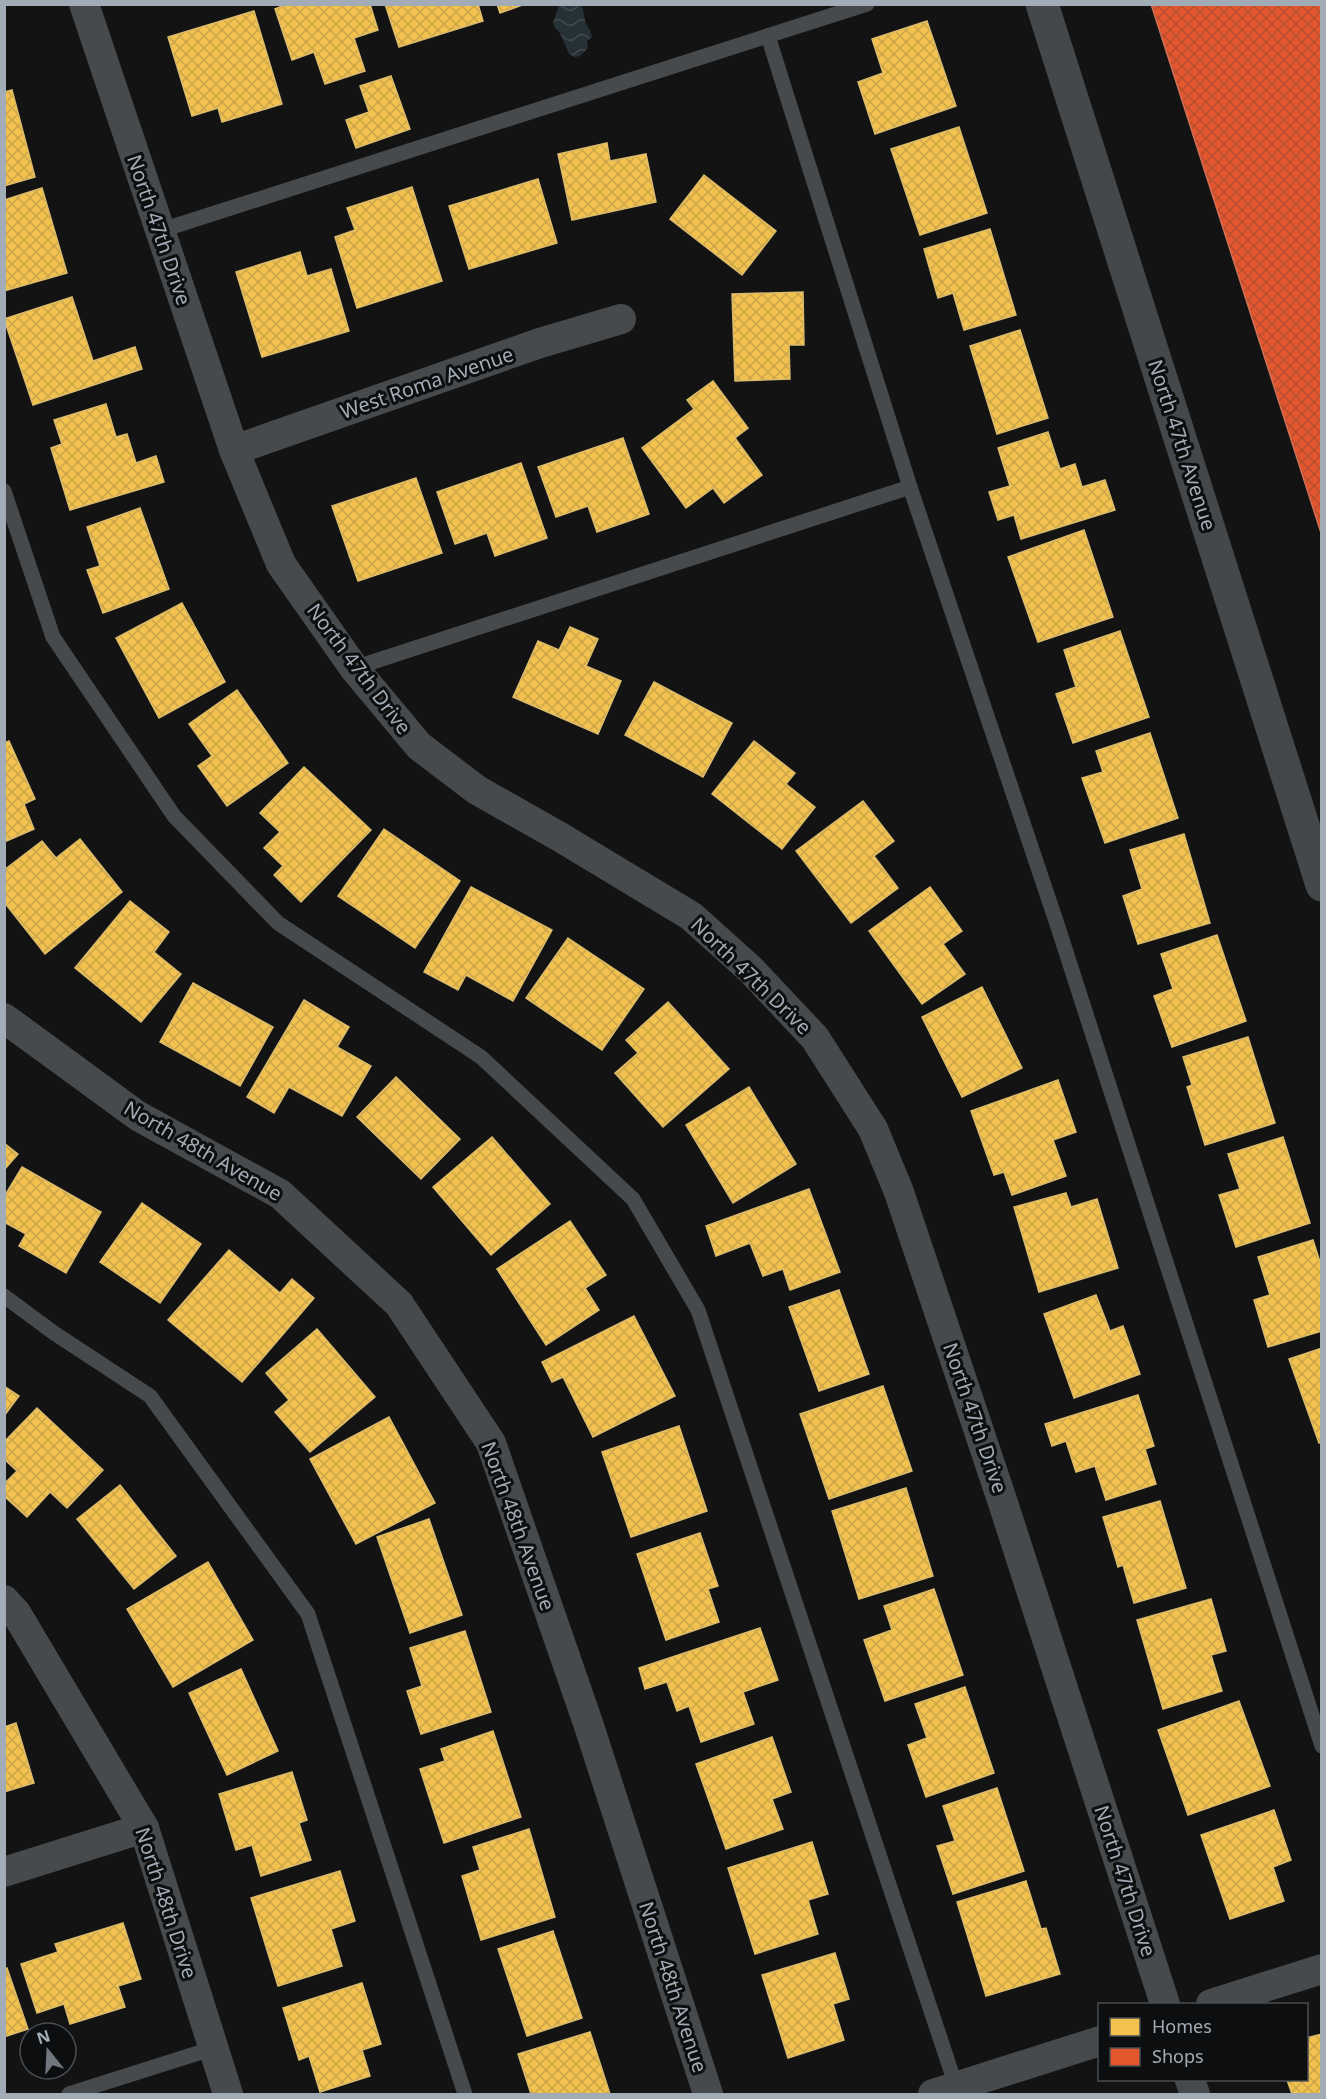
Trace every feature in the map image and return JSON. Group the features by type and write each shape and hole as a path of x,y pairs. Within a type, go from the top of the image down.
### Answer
{"street":[{"name":"North 47th Drive","path":"84,4 234,450 281,564 354,668 418,746 477,790 691,916 750,969 815,1038 873,1129 899,1192 1004,1506 1165,2003"},
{"name":"North 47th Avenue","path":"1042,4 1322,885"},
{"name":"West Roma Avenue","path":"234,450 540,343 621,319"},
{"name":"North 48th Avenue","path":"4,1018 138,1116 280,1194 399,1304 491,1443 588,1724 708,2094"},
{"name":"North 48th Drive","path":"8,1610 144,1828 228,2094"},
{"path":"4,1872 144,1828"},
{"path":"1214,2003 1322,1969"},
{"path":"950,2092 1098,2042"}],"lane":[{"path":"159,231 867,4"},
{"path":"768,36 910,487 1057,924 1322,1746"},
{"path":"354,668 910,487"},
{"path":"4,491 53,637 174,816 278,923 481,1057 633,1199 698,1310 950,2092"},
{"path":"4,1296 54,1333 150,1396 308,1614 465,2094"},
{"path":"69,2094 214,2048"}],"water":[{"path":"559,5 581,5 582,7 592,37 587,41 588,48 580,56 575,57 569,54 560,33 555,28 553,23"}],"building: Homes":[{"path":"287,4 370,4 378,30 354,38 365,71 325,84 314,52 292,60 275,9"},
{"path":"385,4 478,4 483,21 399,47"},
{"path":"497,4 525,4 500,13"},
{"path":"254,11 282,104 222,122 218,108 192,116 168,37"},
{"path":"927,21 956,106 875,134 858,82 883,73 872,39"},
{"path":"391,76 410,129 356,148 346,120 369,112 360,86"},
{"path":"12,90 35,177 4,186 4,92"},
{"path":"959,127 987,213 920,235 891,149"},
{"path":"607,143 610,161 646,154 656,202 572,220 558,154"},
{"path":"704,175 776,231 742,275 670,219"},
{"path":"538,179 557,243 469,269 449,206"},
{"path":"412,187 442,281 357,308 335,237 355,230 347,208"},
{"path":"42,188 67,273 4,291 4,200"},
{"path":"990,229 1016,315 964,330 953,293 938,298 924,249"},
{"path":"300,252 307,276 331,269 349,331 262,357 236,272"},
{"path":"803,292 804,345 789,345 790,379 735,381 732,294"},
{"path":"72,297 93,361 135,347 142,369 33,405 4,319"},
{"path":"1020,330 1048,418 997,434 970,346"},
{"path":"713,381 748,428 735,438 762,475 724,503 713,488 686,508 642,448 694,409 687,400"},
{"path":"106,404 116,437 127,434 136,463 156,456 164,482 70,510 51,448 62,444 54,420"},
{"path":"1048,432 1060,469 1075,464 1082,487 1105,480 1115,510 1021,539 1014,515 998,520 989,492 1010,486 998,448"},
{"path":"623,438 649,514 597,532 588,506 556,517 538,467"},
{"path":"521,463 547,538 495,556 487,533 455,544 437,492"},
{"path":"416,478 442,553 358,581 332,506"},
{"path":"140,508 169,589 103,613 87,570 100,566 87,527"},
{"path":"1084,530 1113,617 1038,642 1008,557"},
{"path":"182,603 225,682 159,718 116,638"},
{"path":"570,627 598,639 586,666 621,681 598,734 513,697 538,641 559,650"},
{"path":"1120,631 1149,717 1073,743 1056,694 1076,687 1064,650"},
{"path":"654,682 732,723 703,777 625,735"},
{"path":"237,690 288,763 227,806 198,766 212,756 189,724"},
{"path":"1150,733 1178,818 1105,843 1082,778 1103,772 1096,751"},
{"path":"9,741 35,799 24,804 34,829 4,842 4,743"},
{"path":"754,741 795,773 786,784 815,807 782,849 712,794"},
{"path":"304,767 371,830 301,902 274,875 283,866 264,848 280,832 260,813"},
{"path":"863,801 894,841 874,856 898,888 851,923 796,851"},
{"path":"384,829 460,881 415,948 338,896"},
{"path":"1184,834 1210,923 1138,944 1123,896 1142,889 1130,850"},
{"path":"80,839 122,892 45,954 4,902 4,870 42,841 56,858"},
{"path":"471,887 552,930 513,1001 466,975 458,990 424,972"},
{"path":"930,887 962,931 943,944 965,974 922,1004 869,931"},
{"path":"130,901 169,932 154,952 181,974 141,1022 75,968"},
{"path":"1217,935 1246,1021 1172,1047 1154,996 1173,989 1161,954"},
{"path":"568,938 644,989 602,1050 526,998"},
{"path":"193,983 273,1027 240,1086 160,1042"},
{"path":"982,987 1022,1068 962,1097 922,1017"},
{"path":"304,1000 349,1027 337,1047 371,1066 342,1116 289,1087 274,1113 247,1097"},
{"path":"668,1002 729,1069 663,1127 615,1073 638,1053 626,1040"},
{"path":"1248,1037 1275,1123 1205,1145 1187,1087 1192,1085 1183,1057"},
{"path":"396,1077 460,1139 421,1179 357,1117"},
{"path":"1058,1080 1076,1132 1053,1140 1066,1176 1012,1195 1004,1172 994,1175 971,1111"},
{"path":"749,1087 796,1164 733,1203 686,1125"},
{"path":"492,1137 550,1204 491,1255 433,1187"},
{"path":"1283,1137 1310,1223 1236,1247 1219,1195 1240,1189 1228,1154"},
{"path":"4,1143 18,1154 4,1170"},
{"path":"22,1167 101,1212 66,1273 19,1246 26,1234 4,1222 4,1197"},
{"path":"809,1189 840,1272 790,1290 783,1269 763,1276 750,1243 716,1256 706,1226"},
{"path":"1066,1193 1071,1207 1097,1199 1118,1268 1039,1292 1014,1207"},
{"path":"142,1203 201,1244 160,1303 100,1262"},
{"path":"570,1221 606,1275 585,1288 599,1310 546,1345 497,1269"},
{"path":"1313,1240 1322,1268 1322,1331 1268,1347 1254,1300 1270,1295 1258,1257"},
{"path":"229,1250 280,1293 292,1279 314,1298 242,1382 168,1320"},
{"path":"839,1290 869,1374 819,1391 789,1307"},
{"path":"1096,1295 1110,1331 1123,1326 1140,1374 1074,1398 1044,1314"},
{"path":"634,1316 675,1396 593,1437 563,1377 552,1382 542,1362"},
{"path":"317,1329 375,1397 310,1452 275,1412 289,1400 266,1373"},
{"path":"1322,1348 1322,1442 1319,1443 1289,1359"},
{"path":"4,1386 19,1396 4,1416"},
{"path":"883,1386 912,1471 829,1499 800,1414"},
{"path":"1138,1395 1154,1446 1145,1449 1156,1484 1106,1500 1095,1466 1076,1472 1066,1441 1052,1446 1045,1424"},
{"path":"37,1408 103,1470 67,1508 50,1492 27,1517 4,1496 4,1484 17,1471 4,1459 4,1442"},
{"path":"389,1417 435,1503 356,1544 310,1459"},
{"path":"679,1426 707,1511 631,1537 602,1452"},
{"path":"120,1485 176,1556 134,1589 77,1519"},
{"path":"906,1488 933,1576 859,1599 832,1511"},
{"path":"1160,1501 1186,1588 1134,1603 1123,1565 1118,1567 1103,1517"},
{"path":"429,1519 462,1615 410,1633 377,1537"},
{"path":"700,1533 718,1586 708,1589 719,1622 666,1640 637,1554"},
{"path":"208,1562 253,1640 173,1687 127,1609"},
{"path":"934,1589 963,1675 885,1701 864,1640 892,1630 884,1606"},
{"path":"1211,1599 1226,1651 1211,1655 1222,1691 1163,1709 1137,1620"},
{"path":"760,1628 778,1680 743,1692 754,1724 701,1742 689,1706 677,1711 667,1682 645,1689 639,1668"},
{"path":"465,1631 491,1712 421,1734 407,1691 422,1686 410,1648"},
{"path":"241,1669 278,1751 227,1775 189,1693"},
{"path":"965,1687 994,1773 926,1797 908,1745 927,1738 915,1704"},
{"path":"1239,1701 1270,1786 1188,1815 1158,1730"},
{"path":"16,1723 34,1783 4,1792 4,1727"},
{"path":"493,1731 521,1817 444,1843 420,1769 445,1761 441,1749"},
{"path":"772,1737 791,1792 772,1799 783,1829 726,1849 696,1764"},
{"path":"292,1772 307,1820 299,1823 311,1860 261,1876 252,1845 236,1850 219,1794"},
{"path":"997,1788 1024,1871 953,1894 937,1846 955,1841 943,1806"},
{"path":"1274,1810 1291,1860 1273,1867 1284,1901 1230,1919 1201,1835"},
{"path":"529,1829 555,1917 481,1940 462,1876 480,1870 473,1847"},
{"path":"812,1842 828,1894 808,1900 818,1934 755,1954 728,1868"},
{"path":"340,1871 355,1921 331,1929 342,1966 278,1986 251,1898"},
{"path":"1026,1881 1041,1929 1046,1928 1060,1974 986,1996 957,1902"},
{"path":"123,1923 141,1979 118,1986 125,2007 78,2022 69,2021 64,2004 37,2013 21,1964 58,1952 55,1944"},
{"path":"553,1931 582,2018 527,2036 498,1949"},
{"path":"835,1953 849,1999 833,2004 844,2040 788,2058 762,1975"},
{"path":"7,1968 25,2021 18,2021 18,2032 4,2037 4,1969"},
{"path":"362,1983 381,2044 362,2050 370,2076 320,2092 309,2056 299,2060 283,2008"},
{"path":"590,2032 610,2094 531,2094 518,2054"},
{"path":"1322,2034 1322,2094 1292,2094 1287,2081 1308,2081 1308,2038"}],"building: Shops":[{"path":"1151,4 1322,4 1322,536"}]}
